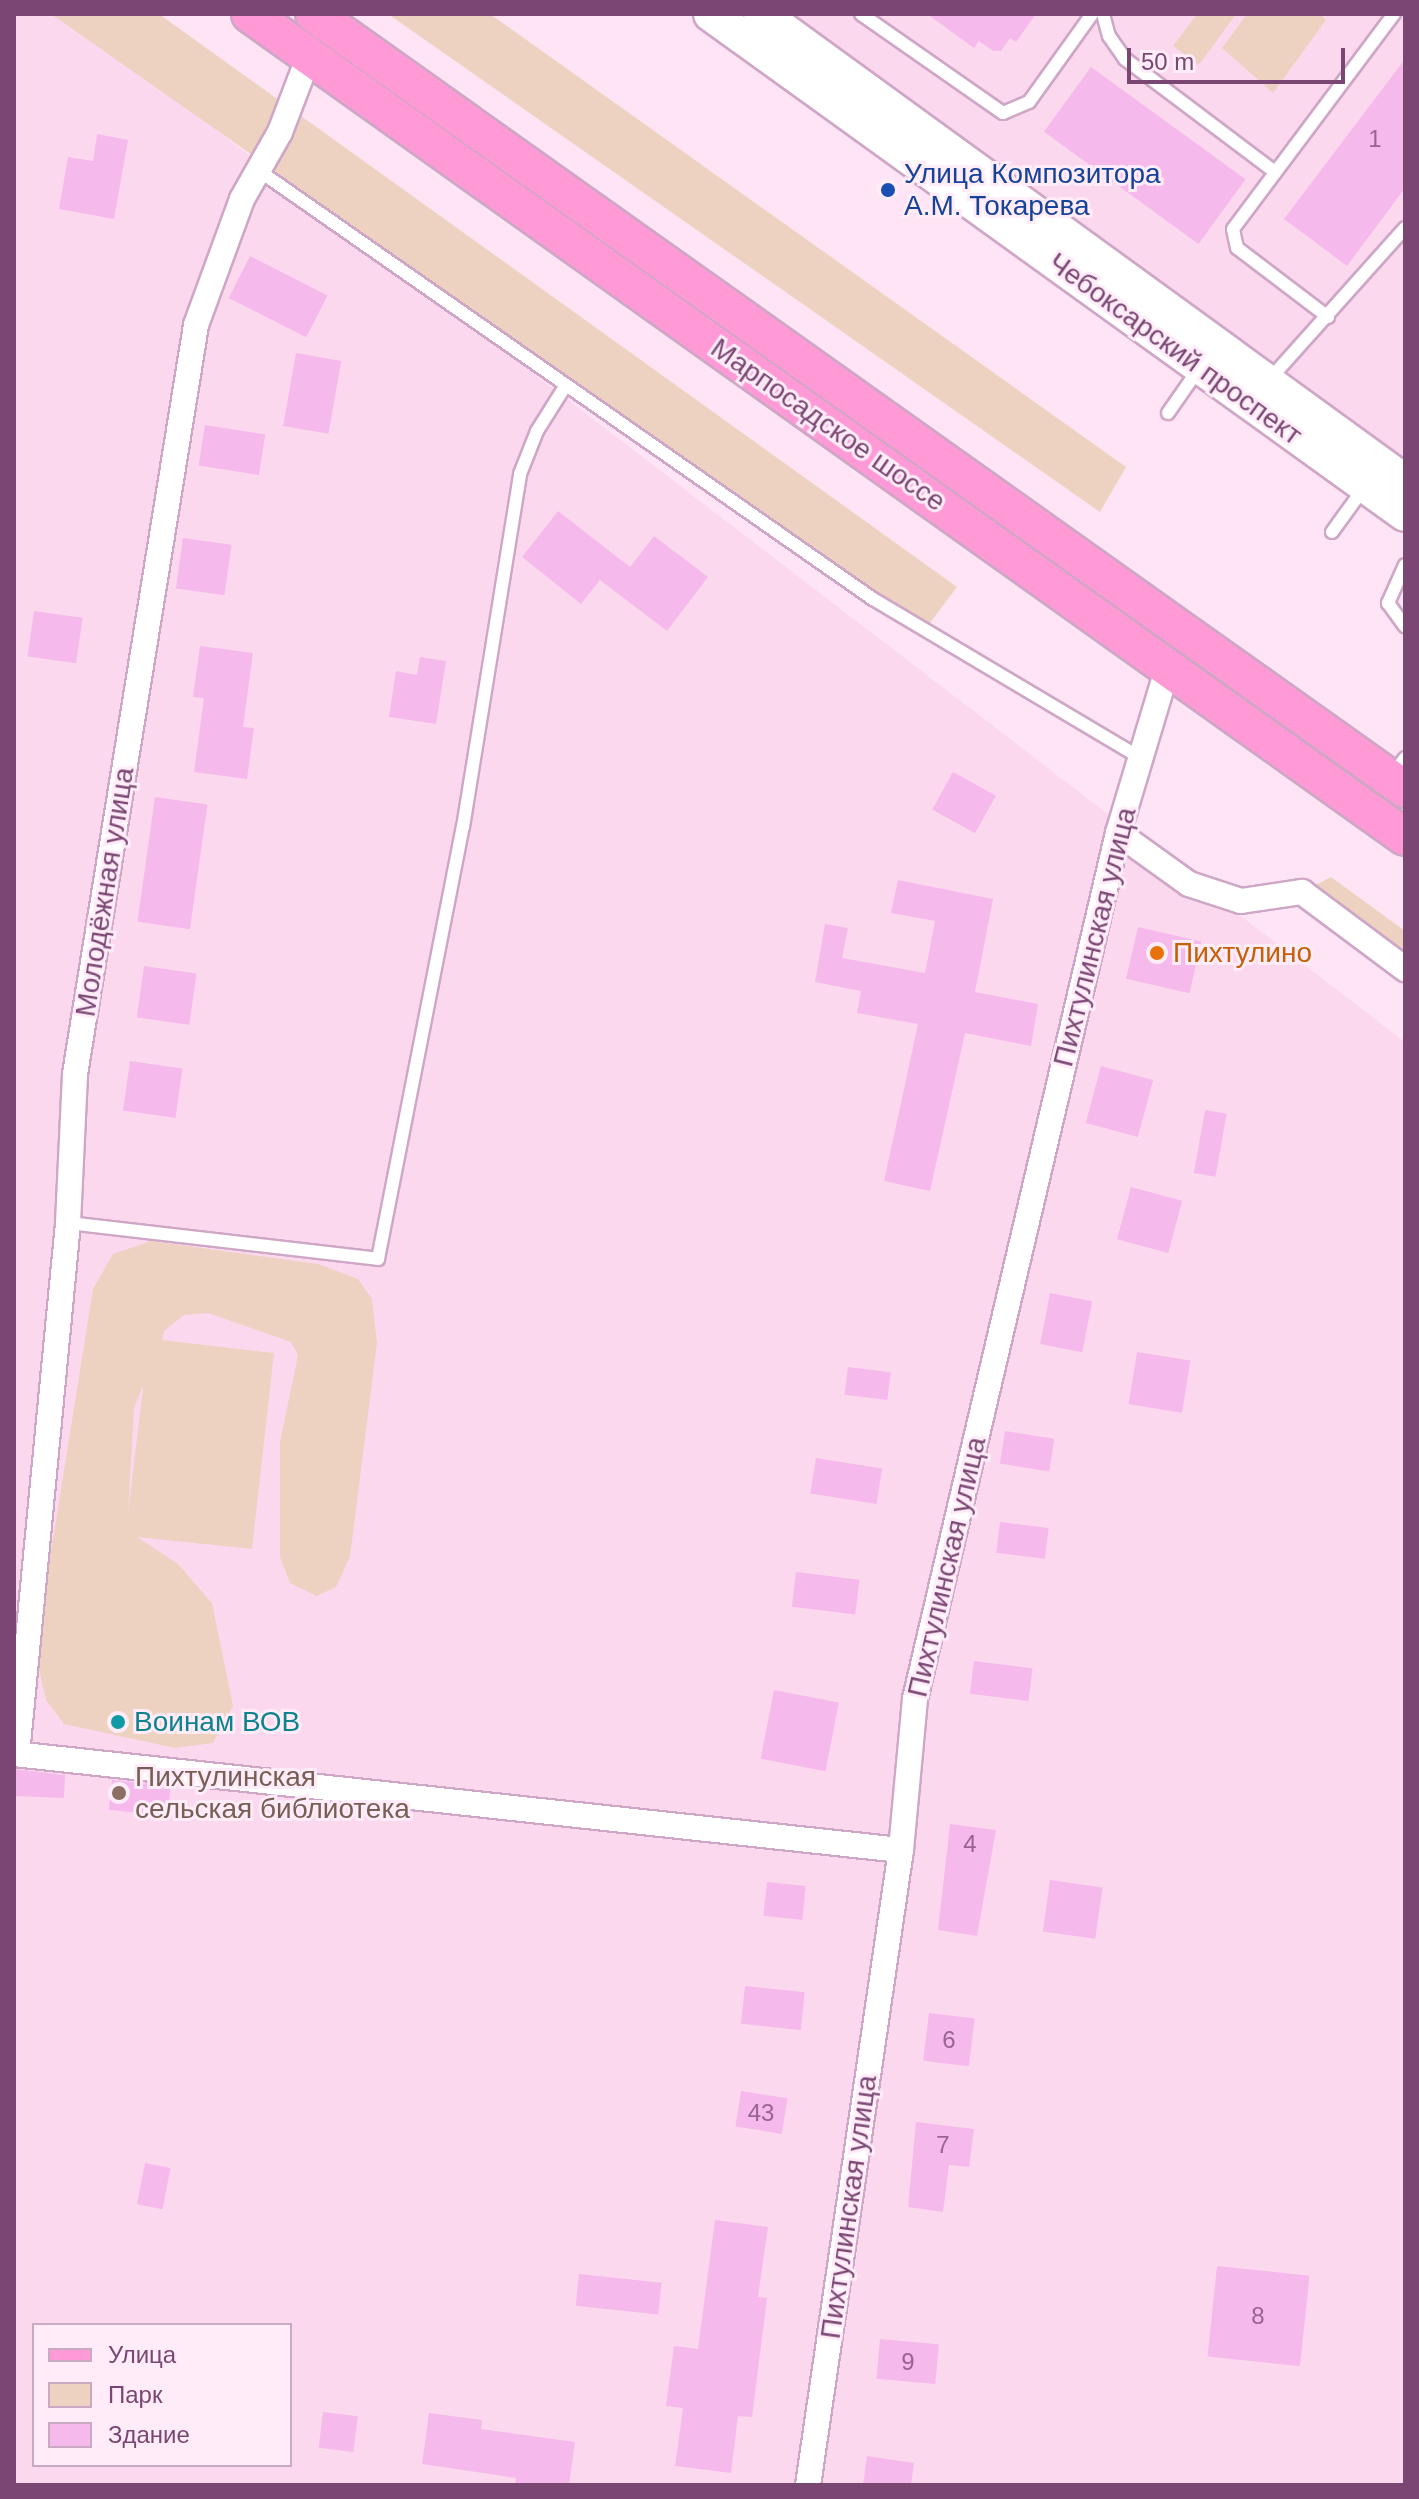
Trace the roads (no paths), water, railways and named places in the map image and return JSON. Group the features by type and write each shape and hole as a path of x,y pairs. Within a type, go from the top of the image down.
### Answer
{"main road":[{"name":"Марпосадское шоссе","path":"250,14 1405,837"},
{"name":"Марпосадское шоссе","path":"314,14 1400,775"}],"street":[{"name":"Чебоксарский проспект","path":"711,14 1259,393 1405,482"},
{"name":"Чебоксарский проспект","path":"761,14 1208,356"},
{"name":"Молодёжная улица","path":"16,1754 68,1223 75,1074 196,325 242,199 309,56"},
{"name":"Чебоксарский проспект","path":"1259,393 1365,486 1405,514"},
{"name":"Пихтулинская улица","path":"808,2485 901,1850 915,1699 1118,833 1168,666"},
{"path":"1118,833 1189,884 1241,901 1302,892 1405,969"},
{"path":"16,1754 901,1850"}],"lane":[{"path":"861,14 1003,113 1029,102 1092,14"},
{"path":"1103,14 1109,36 1125,59 1275,172"},
{"path":"1328,317 1233,242 1235,224 1390,18 1375,14"},
{"path":"258,170 873,599 1139,757"},
{"path":"1259,393 1405,228"},
{"path":"1168,413 1208,356"},
{"path":"68,1223 378,1259 463,827 520,474 537,431 566,385"},
{"path":"1332,532 1365,486"},
{"path":"1405,565 1388,603 1405,626"}],"place":[{"name":"Улица Композитора А.М. Токарева","path":"888,190"},
{"name":"Пихтулино","path":"1157,953"},
{"name":"Воинам ВОВ","path":"118,1722"},
{"name":"Пихтулинская сельская библиотека","path":"119,1793"}]}
